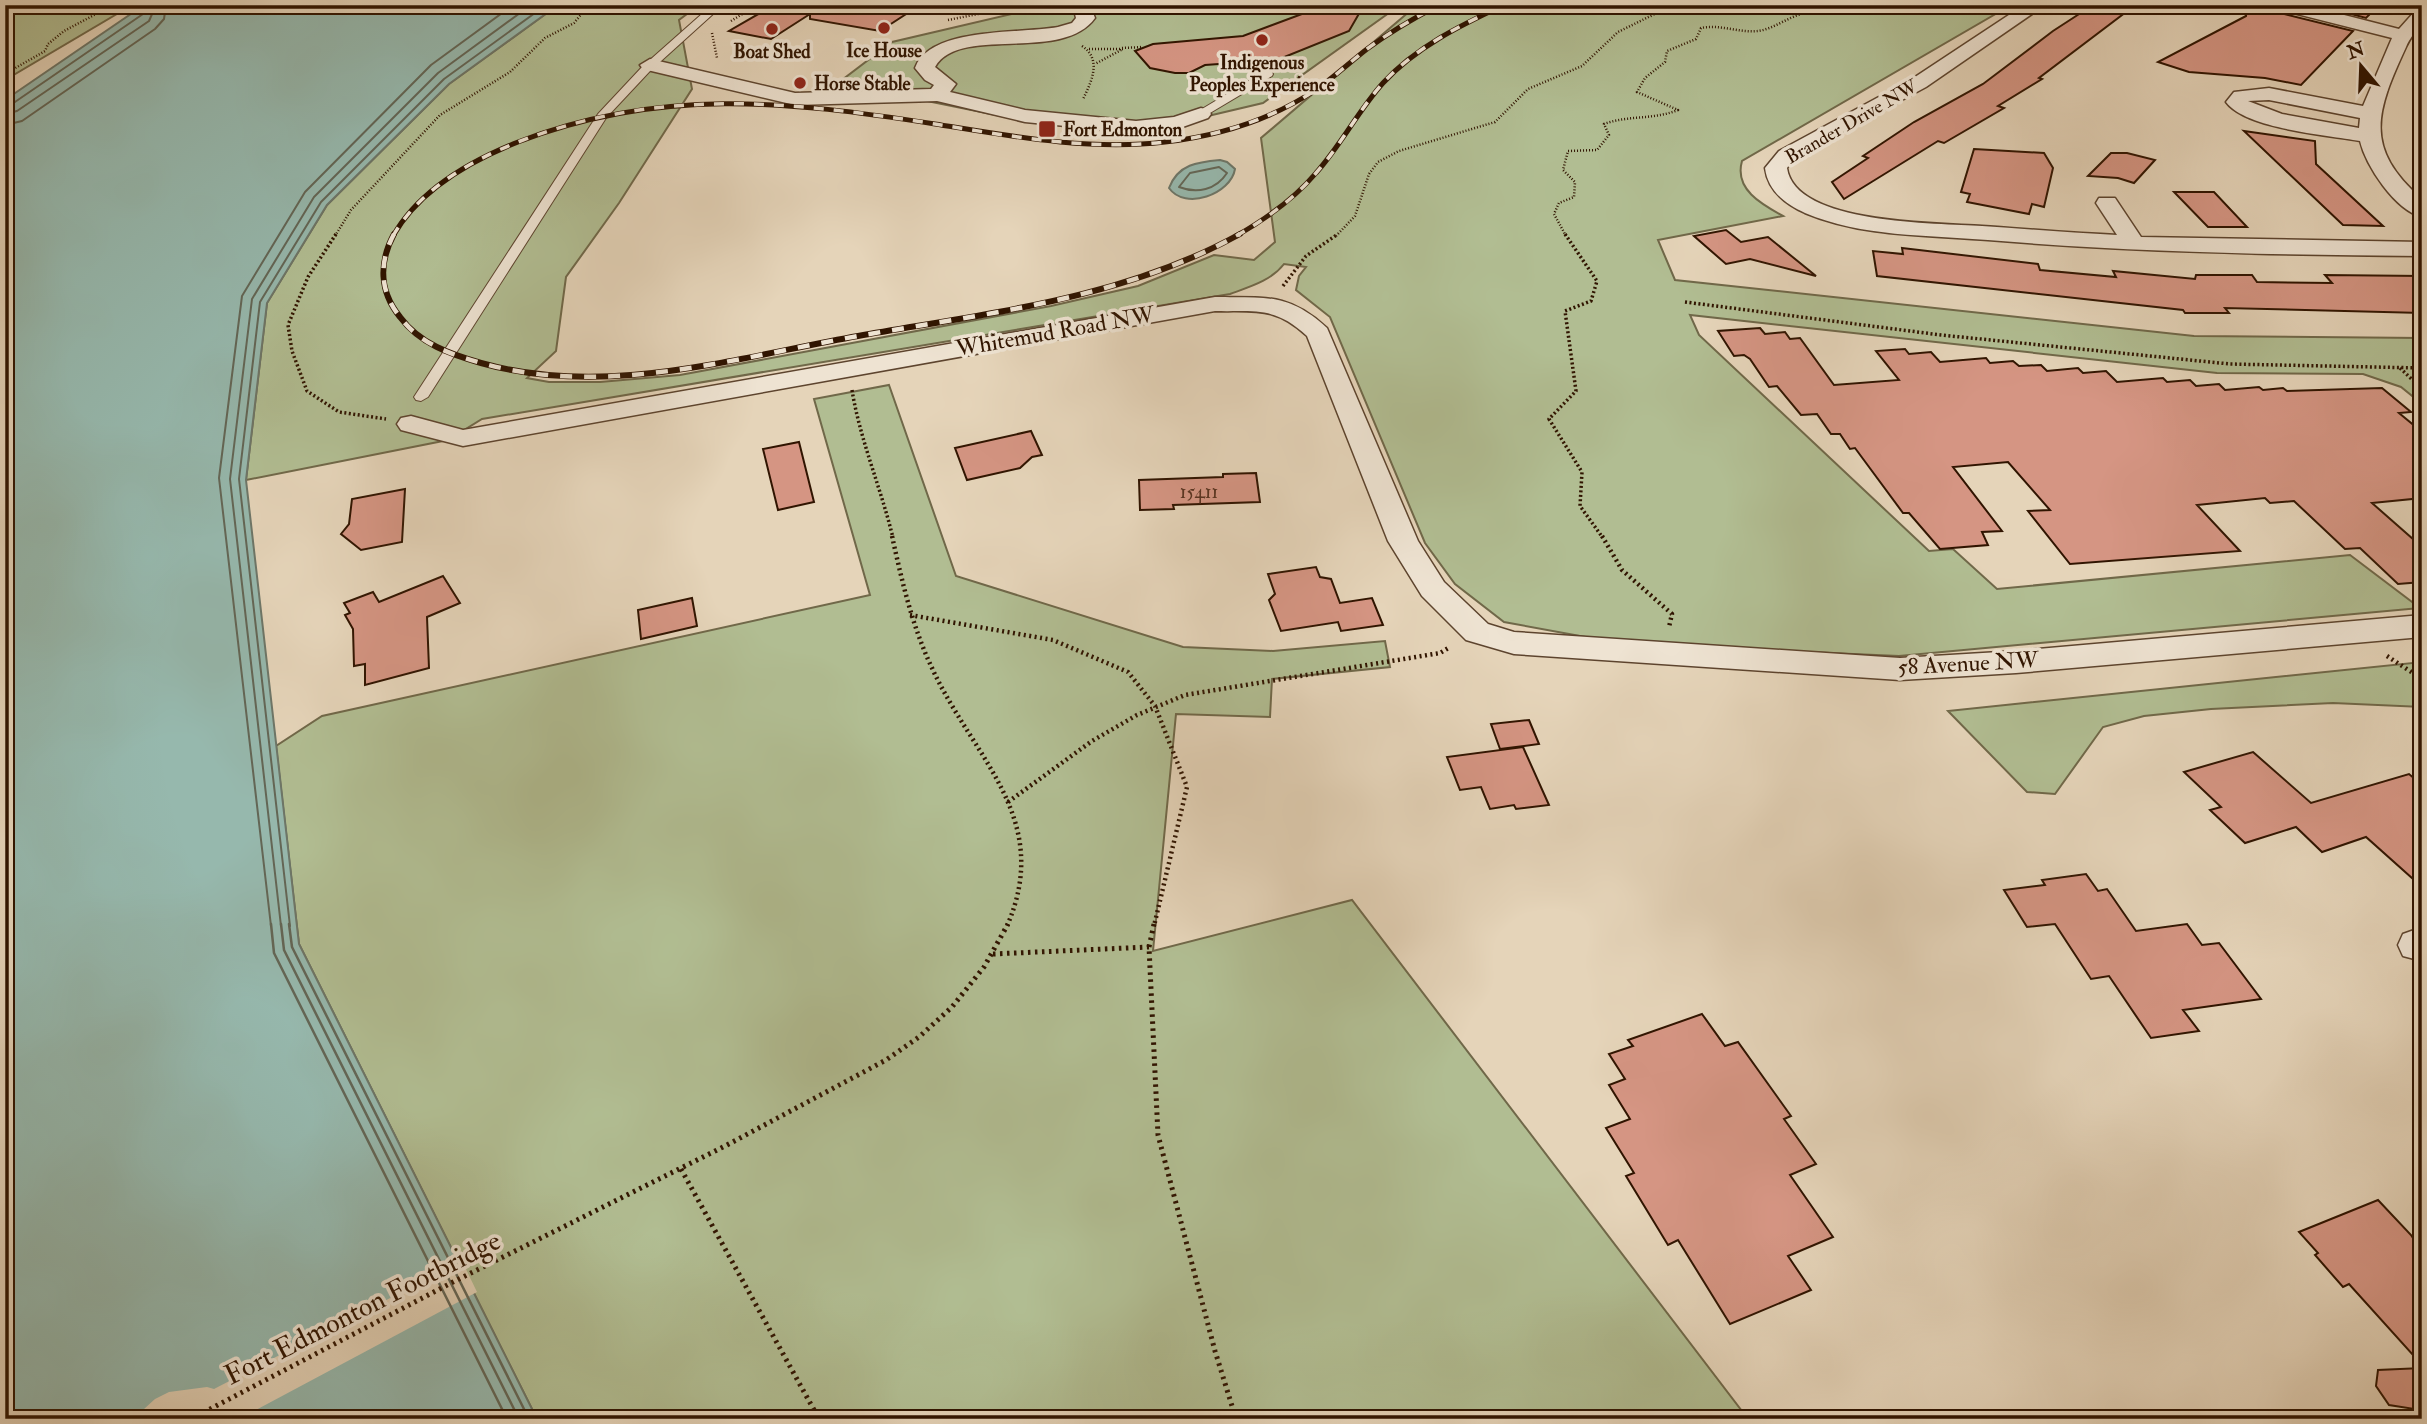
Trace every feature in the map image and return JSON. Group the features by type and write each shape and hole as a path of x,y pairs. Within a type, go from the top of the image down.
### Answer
{"street":[{"path":"937,94 946,83 932,76 925,68 927,62 944,49 981,39 1050,36 1072,30 1084,21 1085,10 1075,5"},
{"name":"Brander Drive NW","path":"2036,5 1919,83 1786,155 1776,167 1779,182 1804,204 1831,214 1863,221 2134,244 2219,248 2422,249"},
{"path":"2283,5 2400,35"},
{"path":"2422,14 2400,35 2371,114 2370,136 2372,148 2385,174 2395,188 2422,210"},
{"path":"650,65 795,99 937,94 1025,116 1150,127 1177,124 1201,114"},
{"path":"2370,136 2264,116 2243,108 2236,102 2246,94 2269,94 2371,114"},
{"path":"2107,203 2134,244"},
{"name":"Whitemud Road NW","path":"411,424 430,432 463,438 1215,304 1273,305 1299,315 1318,333 1403,541 1433,589 1477,632 1514,643"},
{"name":"58 Avenue NW","path":"1514,643 1900,669 2016,662 2422,626"}],"lane":[{"path":"421,397 578,150 602,117 650,65 718,5"},
{"path":"1201,114 1268,74 1263,67"}],"path":[{"path":"5,74 45,51 46,45 64,31 113,5"},
{"path":"411,424 339,412 307,391 292,351 288,325 308,277 351,210 440,115 510,72 545,38 574,23 589,5"},
{"path":"730,22 757,5"},
{"path":"947,20 1023,5"},
{"path":"1273,305 1298,265 1349,225 1357,213 1363,187 1376,163 1388,156 1460,137 1493,124 1510,110 1529,88 1578,69 1591,61 1603,43 1643,19 1674,5"},
{"path":"1659,654 1672,614 1622,570 1602,535 1580,506 1582,472 1549,419 1576,391 1570,363 1565,311 1591,300 1597,281 1572,247 1554,214 1559,203 1574,197 1575,182 1563,170 1568,151 1593,153 1603,147 1609,135 1604,124 1623,117 1671,114 1678,110 1673,105 1650,100 1637,92 1639,84 1651,71 1665,62 1667,51 1696,38 1701,28 1710,26 1755,32 1768,29 1785,18 1801,14 1799,5"},
{"path":"717,59 715,36 710,30 719,25"},
{"path":"1050,36 1056,41 1088,49 1143,47"},
{"path":"1094,64 1120,53 1122,48"},
{"path":"1068,120 1088,89 1094,64 1088,49"},
{"path":"1685,303 1941,335 2231,364 2422,368"},
{"name":"Fort Edmonton Footbridge","path":"191,1419 833,1090 907,1046 957,1002 993,954 1009,918 1021,873 1022,848 1008,802 985,756 933,672 909,615 882,494 855,408 850,368"},
{"path":"2399,368 2422,389"},
{"path":"909,615 1053,640 1128,672 1154,706 1187,787 1149,947 1158,1135 1215,1351 1236,1419"},
{"path":"1008,802 1062,758 1154,706 1185,695 1440,653 1477,632"},
{"path":"993,954 1149,947"},
{"path":"681,1169 819,1419"}],"green space":[{"path":"5,5 132,5 5,80"},
{"path":"558,5 699,5 679,20 692,89 619,203 566,277 556,351 527,378 549,382 600,382 680,375 1051,306 1138,286 1214,255 1254,260 1275,242 1261,138 1417,5 2011,5 1742,161 1742,180 1751,195 1783,216 1658,240 1675,280 2194,336 2422,338 2422,404 2401,387 2363,374 2217,373 1690,315 1699,335 1929,551 1953,549 1997,589 2350,555 2420,608 1899,656 1741,649 1591,638 1504,622 1455,584 1425,543 1330,317 1296,290 1299,276 1306,267 1284,264 1266,279 1230,294 482,419 448,440 246,480 267,303 327,205 449,84"},
{"path":"1050,5 1400,5 1263,103 1208,116 1156,123 1021,120 838,83 892,42"},
{"path":"889,385 956,576 1183,647 1273,651 1385,641 1390,667 1272,679 1270,717 1176,714 1153,951 1352,900 1748,1419 537,1419 299,944 276,746 322,716 870,595 814,399"},
{"path":"2422,662 2422,707 2333,703 2211,709 2144,716 2103,727 2055,794 2027,792 1948,711"}],"water":[{"path":"144,5 558,5 449,84 327,205 267,303 246,480 299,944 537,1419 5,1419 5,100"},
{"path":"1220,160 1235,169 1232,178 1217,192 1196,199 1176,195 1169,188 1183,169 1197,163"}],"pier":[{"path":"462,1261 477,1292 239,1419 133,1419 155,1399 169,1392 207,1387 214,1389"}],"building":[{"path":"774,5 810,12 811,5 920,5 880,31 810,19 810,14 771,39 729,31"},
{"name":"Indigenous Peoples Experience","path":"1326,5 1364,5 1349,31 1277,60 1205,65 1189,73 1175,73 1150,68 1135,51 1153,44 1243,36"},
{"path":"2093,5 2126,12 2039,78 2042,79 1998,106 2004,108 1944,143 1938,141 1844,199 1832,182 1868,158 1863,156 1914,122 1983,84 2053,31"},
{"path":"2247,5 2272,5 2276,12 2353,31 2301,85 2265,78 2189,72 2158,62 2246,16"},
{"path":"2317,5 2379,5 2366,18"},
{"path":"2244,131 2315,141 2316,164 2383,226 2343,225"},
{"path":"1974,149 2044,153 2053,168 2044,207 2032,204 2029,214 1967,202 1970,194 1961,192"},
{"path":"2111,153 2127,153 2155,160 2134,183 2118,178 2088,176"},
{"path":"2174,192 2214,192 2247,227 2208,227"},
{"path":"1726,230 1741,242 1768,237 1816,276 1750,259 1726,264 1694,236"},
{"path":"1902,248 2038,264 2040,270 2116,277 2113,271 2195,279 2196,275 2252,275 2257,282 2332,283 2325,275 2422,276 2422,313 2225,308 2229,313 2185,313 2183,310 1877,276 1873,251 1903,254"},
{"path":"1760,328 1765,334 1785,332 1790,339 1800,338 1834,385 1899,380 1876,351 1905,349 1909,354 1931,352 1940,362 1986,358 1990,363 2013,361 2019,366 2041,365 2047,371 2078,368 2083,373 2106,371 2117,382 2163,378 2167,382 2190,380 2196,386 2219,384 2225,390 2259,387 2263,390 2283,388 2287,391 2382,388 2411,412 2399,413 2422,432 2422,498 2372,503 2422,547 2422,582 2398,584 2360,548 2345,549 2294,501 2270,503 2265,498 2197,505 2240,551 2070,564 2028,511 2050,510 2008,462 1953,467 2002,531 1982,532 1988,545 1940,549 1909,513 1903,513 1855,448 1850,449 1840,434 1831,434 1817,414 1801,415 1777,386 1769,387 1750,359 1744,355 1734,356 1718,331"},
{"path":"1031,431 1042,455 1032,457 1020,468 967,480 955,448"},
{"path":"799,442 814,502 778,510 763,449"},
{"path":"1256,473 1260,502 1173,505 1174,509 1140,510 1139,480"},
{"path":"405,489 402,542 361,550 341,534 349,524 352,499"},
{"path":"1316,567 1320,577 1331,579 1340,603 1372,598 1383,625 1341,631 1338,622 1281,631 1269,600 1275,594 1268,574"},
{"path":"443,576 460,603 427,617 429,668 365,685 365,664 354,666 353,629 345,615 350,613 344,603 373,592 379,602"},
{"path":"692,598 697,626 641,639 638,610"},
{"path":"1529,720 1539,744 1500,749 1491,724"},
{"path":"1523,747 1549,805 1516,809 1514,805 1490,809 1481,787 1460,790 1447,757"},
{"path":"2253,752 2311,803 2409,774 2422,785 2422,887 2366,837 2322,852 2296,827 2245,843 2210,810 2221,807 2184,772"},
{"path":"2086,874 2098,891 2107,889 2136,931 2187,924 2202,945 2219,943 2261,999 2183,1010 2199,1031 2151,1038 2109,976 2091,979 2055,924 2027,927 2004,890 2045,885 2042,880"},
{"path":"1702,1014 1725,1046 1738,1042 1791,1116 1784,1119 1816,1164 1790,1175 1833,1237 1788,1256 1811,1290 1730,1324 1678,1240 1668,1245 1626,1176 1634,1173 1606,1128 1630,1119 1609,1085 1625,1079 1609,1054 1633,1046 1628,1040"},
{"path":"2378,1200 2411,1235 2422,1252 2422,1365 2349,1284 2343,1287 2299,1232"},
{"path":"2422,1368 2422,1383 2414,1409 2389,1405 2376,1386 2378,1370"}],"railway":[{"path":"393,236 431,191 482,158 571,124 674,106 725,104 828,109 1021,137 1108,145 1165,142 1204,136 1261,118 1297,101 1321,86 1384,37 1439,5"},
{"path":"1236,236 1279,208 1307,182 1334,151 1374,94 1396,70 1440,38 1504,5"},
{"path":"393,236 384,266 385,287 393,307 417,334 447,352 481,363 528,373 575,377 670,371 1054,301 1149,274 1236,236"}],"place":[{"name":"Ice House","path":"884,28"},
{"name":"Boat Shed","path":"772,29"},
{"name":"Indigenous Peoples Experience","path":"1262,40"},
{"name":"Horse Stable","path":"800,83"},
{"name":"Fort Edmonton","path":"1047,129"}]}
